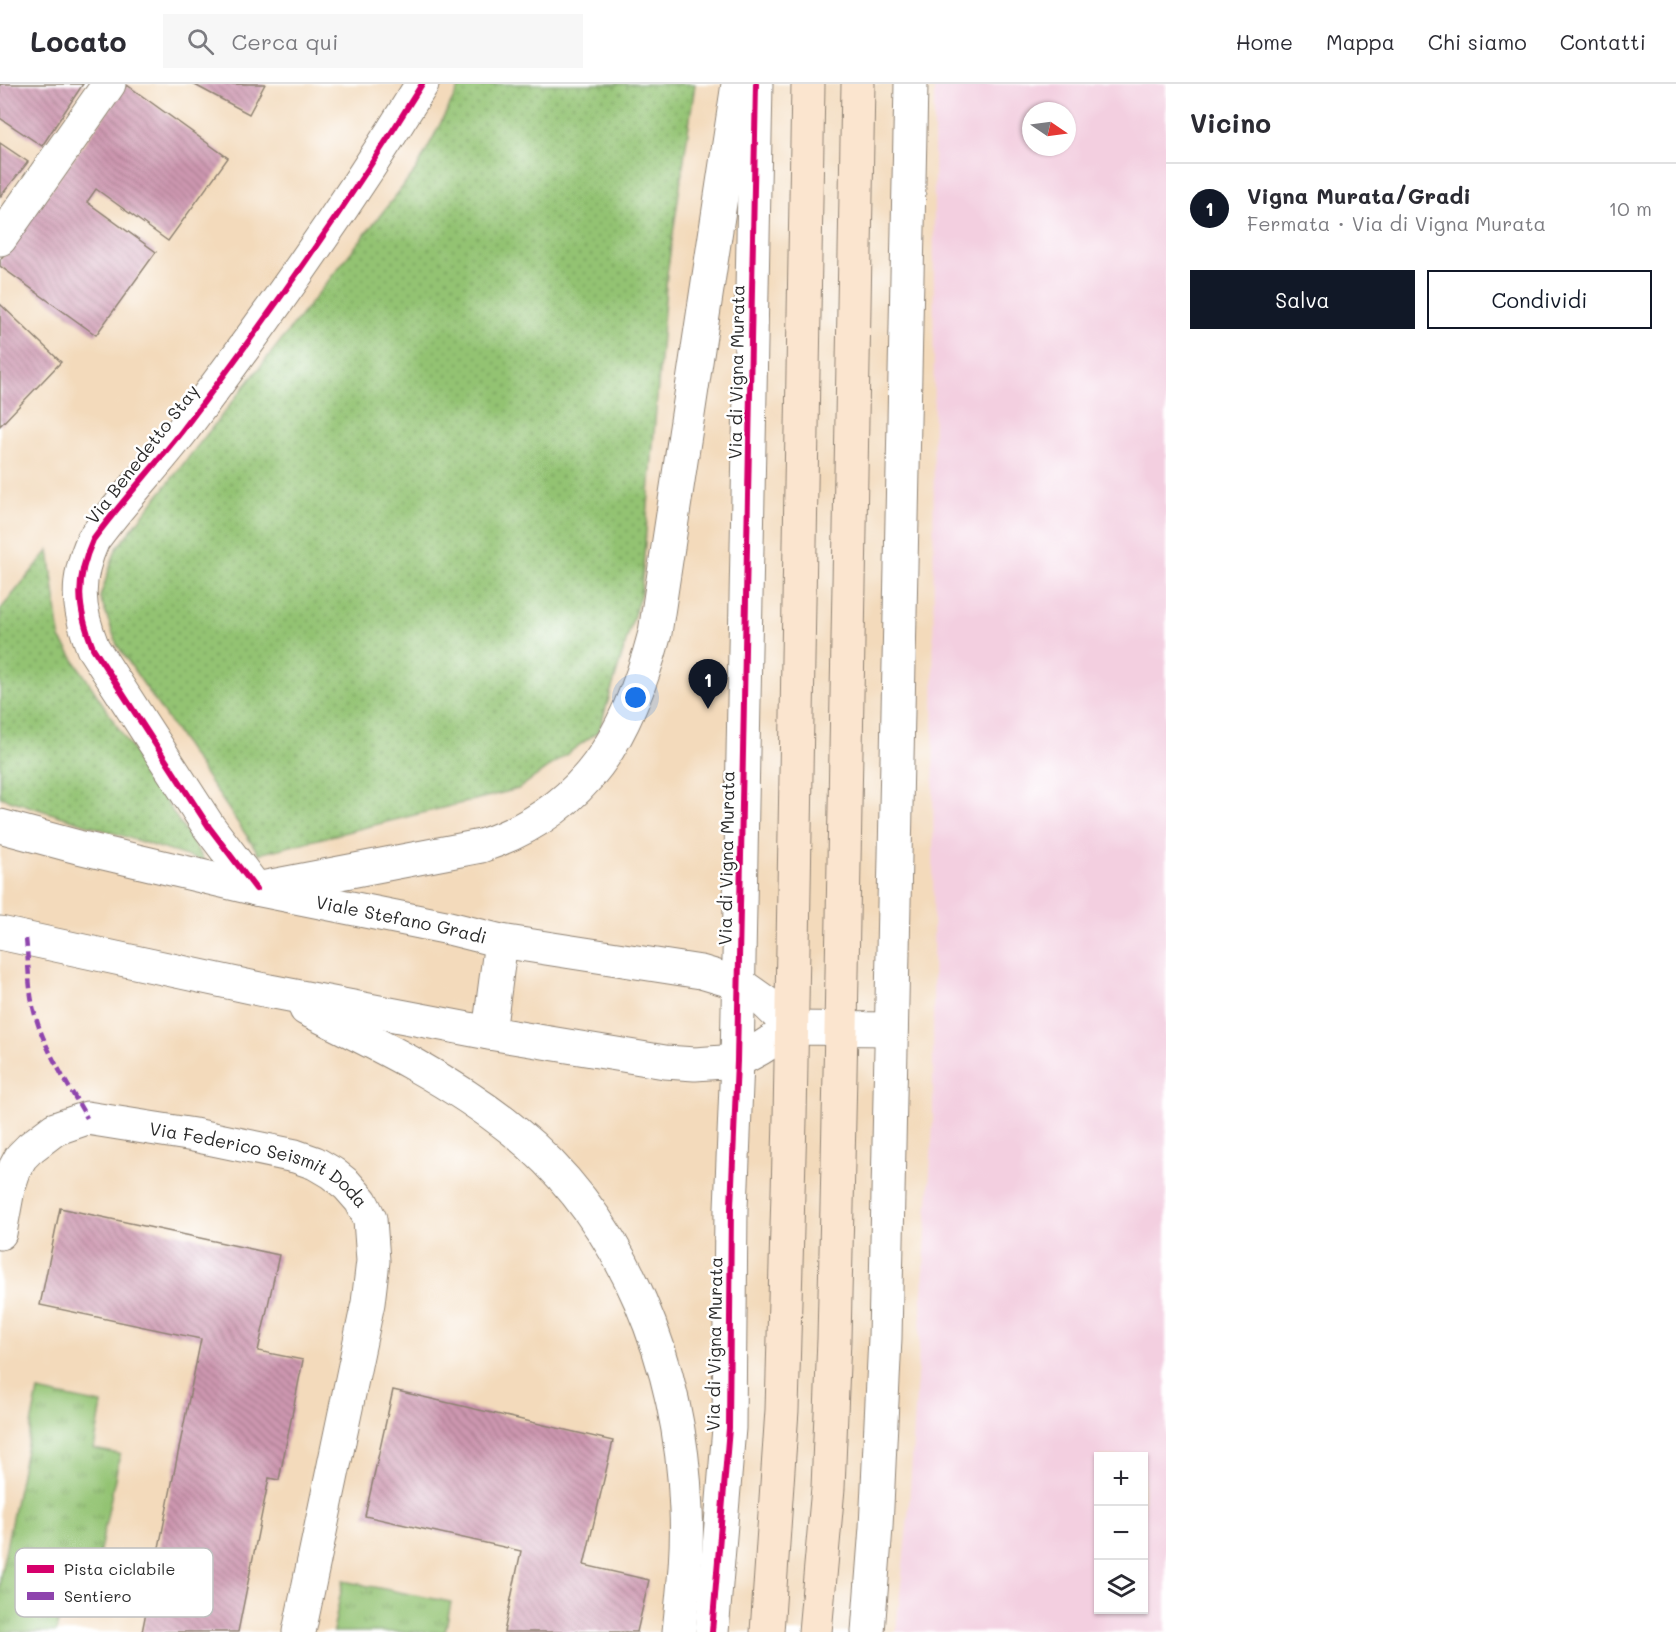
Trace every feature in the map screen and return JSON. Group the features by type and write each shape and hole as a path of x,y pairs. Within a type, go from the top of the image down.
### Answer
{"main road":[{"path":"767,1632 782,1410 792,1028 792,910 808,84"},
{"path":"815,1632 830,1439 841,1029 858,84"}],"street":[{"path":"0,239 109,84"},
{"name":"Via Benedetto Stay","path":"256,889 209,827 96,654 80,609 79,593 82,571 85,557 93,540 180,434 296,273 375,158 422,84"},
{"path":"256,889 481,846 497,840 528,826 556,807 585,780 613,743 632,706 645,672 655,633 738,84"},
{"name":"Via di Vigna Murata","path":"712,1632 729,1428 756,84"},
{"path":"868,1632 876,1527 884,1350 911,84"},
{"name":"Viale Stefano Gradi","path":"0,826 256,889 445,927 501,941 701,972 738,983 765,1002 792,1028"},
{"path":"0,933 269,991 489,1033 665,1062 695,1064 737,1060 792,1028 891,1029"},
{"path":"489,1033 501,941"},
{"path":"269,991 369,1041 459,1091 513,1130 551,1164 595,1216 641,1301 658,1345 671,1393 679,1440 686,1510 686,1562 679,1632"},
{"name":"Via Federico Seismit Doda","path":"0,1233 10,1178 21,1157 55,1129 87,1118 194,1135 296,1156 332,1173 361,1201 370,1219 372,1243 373,1261 368,1303 299,1632"}],"shaded area":[{"path":"934,84 1166,84 1166,1632 896,1632 909,1506 933,1124"}],"green space":[{"path":"461,84 695,84 667,274 641,592 599,731 518,789 259,854 117,645 100,597 116,549 416,170"},
{"path":"49,550 60,638 205,862 0,797 0,610"},
{"path":"38,1391 102,1404 94,1449 120,1454 101,1548 15,1548 15,1617 59,1617 56,1632 0,1632 0,1577"},
{"path":"343,1581 451,1602 445,1632 333,1632"}],"building":[{"path":"0,84 83,84 42,146 0,118"},
{"path":"193,84 265,84 249,114"},
{"path":"127,85 228,158 168,241 96,189 87,202 156,252 96,335 0,266 0,260"},
{"path":"0,143 28,162 0,197"},
{"path":"0,304 61,362 0,426"},
{"path":"60,1208 279,1255 258,1351 303,1360 279,1480 269,1478 238,1632 142,1632 145,1617 213,1617 213,1548 159,1548 201,1339 40,1305"},
{"path":"393,1390 613,1441 584,1565 649,1580 637,1632 504,1632 521,1551 365,1516"}],"marked path":[{"path":"26,939 30,989 36,1018 52,1057 87,1118"}],"cycle path":[{"path":"256,889 209,827 93,648 81,607 83,568 93,540 182,431 245,346 336,217 422,84"},
{"path":"712,1632 729,1428 731,1208 737,1061 756,84"}],"place":[{"name":"Vigna Murata/Gradi","path":"708,709"}]}
